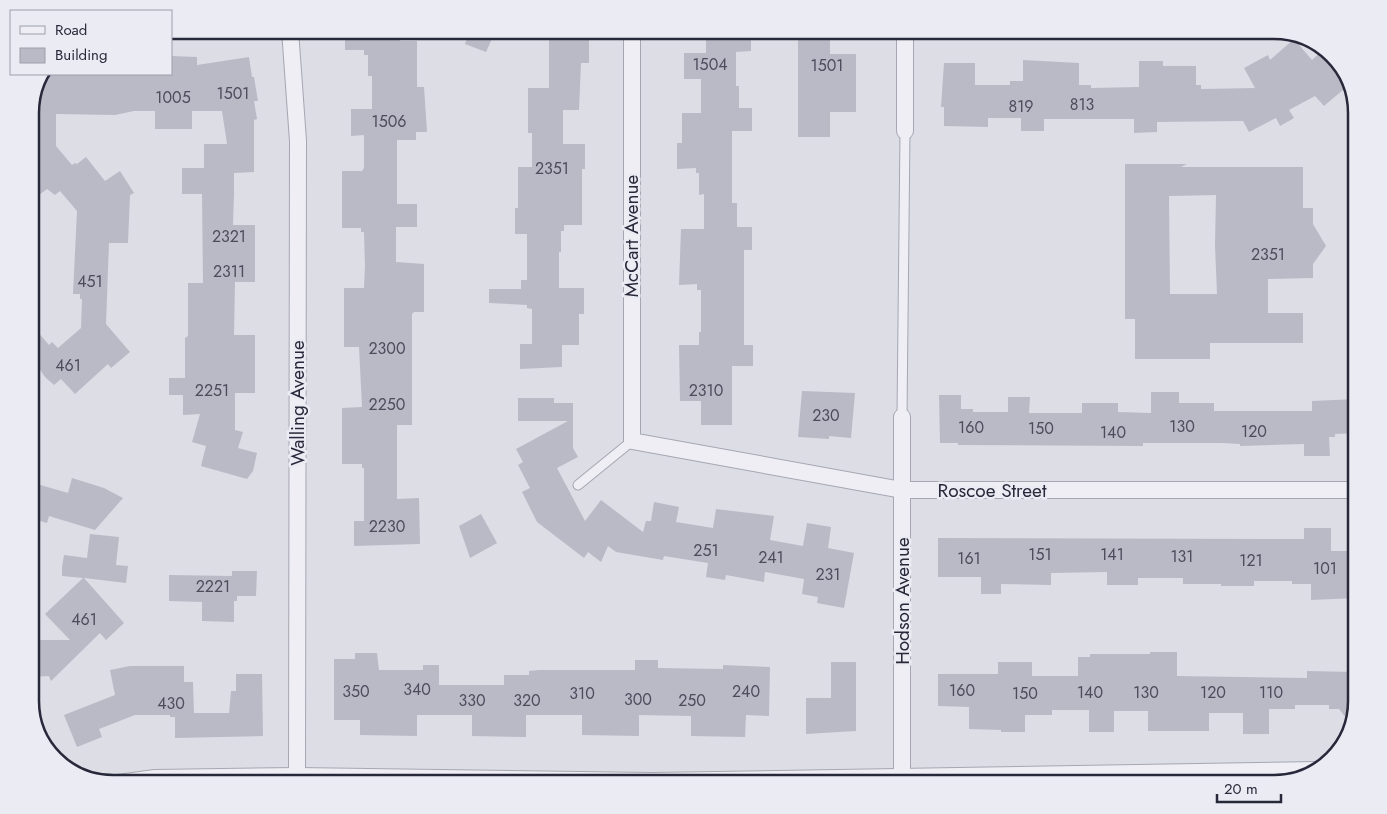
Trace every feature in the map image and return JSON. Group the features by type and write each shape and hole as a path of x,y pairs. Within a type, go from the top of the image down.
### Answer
{"street":[{"name":"Walling Avenue","path":"291,39 298,141 297,775"},
{"name":"McCart Avenue","path":"632,39 632,441"},
{"path":"905,39 905,131"},
{"name":"Hodson Avenue","path":"902,418 902,775"},
{"name":"Roscoe Street","path":"632,441 902,490 1348,490"},
{"path":"1129,775 1302,770"}],"lane":[{"path":"902,418 905,131"},
{"path":"578,485 632,441"}],"building":[{"path":"345,39 400,39 400,41 417,41 417,87 424,87 427,132 416,132 416,140 397,140 397,204 417,204 417,227 396,227 396,262 424,264 424,312 414,312 412,314 412,425 397,425 397,499 419,498 420,544 354,546 354,521 364,521 364,468 362,468 362,464 342,464 342,408 362,407 359,347 344,347 344,288 364,288 364,232 361,232 361,228 342,228 342,171 362,171 364,168 364,135 351,136 351,109 372,109 372,76 368,76 368,55 364,55 364,50 345,50"},
{"path":"467,39 492,39 486,52 465,44"},
{"path":"549,39 589,39 589,63 581,63 579,110 563,110 563,144 585,144 585,169 582,169 582,225 564,225 564,231 561,231 561,252 559,252 559,288 584,288 584,314 579,314 579,345 562,345 562,367 520,369 520,344 532,344 532,309 527,308 527,305 489,303 489,289 521,289 521,280 527,280 527,234 515,234 515,208 518,208 518,167 532,167 532,133 528,133 528,88 549,88"},
{"path":"706,39 751,39 751,51 736,52 736,86 739,86 739,108 752,108 752,131 732,131 732,203 737,203 737,227 752,227 752,250 744,250 744,345 753,345 753,366 732,366 732,425 701,425 701,401 680,401 679,345 699,345 699,332 701,332 701,290 697,290 697,284 679,285 681,229 704,229 704,194 699,195 699,173 696,173 696,168 677,169 677,143 682,143 682,113 701,113 701,79 684,79 684,53 706,53"},
{"path":"798,39 830,39 830,54 856,54 856,112 830,112 830,137 798,137"},
{"path":"1292,41 1296,42 1312,60 1319,54 1327,60 1344,89 1324,106 1315,96 1289,110 1294,118 1280,126 1276,118 1249,132 1243,121 1157,122 1157,132 1134,133 1134,119 1044,119 1044,131 1021,131 1021,118 988,118 988,127 944,126 944,107 941,107 944,63 975,63 975,85 1010,85 1010,81 1023,81 1023,60 1079,63 1079,85 1091,85 1091,88 1139,87 1139,61 1163,61 1163,66 1196,66 1196,85 1201,85 1201,89 1255,88 1244,68 1268,55 1270,60"},
{"path":"172,56 197,57 197,65 249,57 252,77 254,77 258,101 254,101 257,119 254,120 254,172 234,173 233,225 255,225 255,282 235,282 234,335 255,335 255,393 235,393 235,430 243,432 238,448 257,453 253,471 247,479 201,466 206,446 192,442 200,414 183,415 183,395 169,395 169,378 185,378 185,338 188,336 188,283 203,283 202,194 182,194 182,168 204,168 204,144 227,144 222,111 192,111 192,129 155,129 155,111 134,111 115,115 56,114 56,146 72,165 77,164 86,157 105,181 120,171 134,193 130,195 128,243 109,243 106,324 130,352 111,368 108,364 75,394 61,379 54,385 39,368 39,333 49,345 52,342 58,348 81,328 82,299 80,299 80,294 73,294 77,211 60,191 55,195 47,189 39,195 39,108 41,93 46,80 49,75 172,75"},
{"path":"1125,164 1187,164 1181,167 1303,167 1303,208 1313,208 1313,224 1326,246 1313,264 1313,278 1268,279 1268,313 1303,313 1303,343 1210,343 1210,359 1135,359 1135,319 1125,319","holes":["1216,195 1215,245 1217,294 1170,294 1169,196"]},
{"path":"802,391 855,393 851,438 829,436 829,439 798,437"},
{"path":"1151,392 1179,392 1179,403 1214,403 1214,411 1312,411 1312,401 1348,399 1348,433 1335,434 1335,437 1329,437 1330,456 1304,456 1304,444 1240,446 1240,444 1222,443 1143,443 1143,446 958,445 958,443 940,443 939,395 961,395 961,409 973,409 973,412 1008,412 1008,397 1030,397 1029,413 1082,413 1082,403 1118,403 1118,412 1151,413"},
{"path":"518,398 554,398 554,403 573,403 573,448 578,457 557,468 585,521 601,500 643,532 646,521 651,521 654,502 679,507 676,522 713,528 716,509 774,516 770,540 803,546 807,523 831,527 828,548 854,553 844,608 817,603 818,597 802,594 804,579 765,572 764,582 726,575 725,580 706,577 708,563 664,556 663,560 616,552 608,546 601,562 588,552 584,558 537,522 522,492 530,488 518,465 523,462 516,449 568,421 518,421"},
{"path":"72,478 104,488 123,498 95,530 49,516 47,523 39,521 39,485 68,493"},
{"path":"481,514 497,543 470,558 459,526"},
{"path":"1304,528 1331,528 1331,551 1348,551 1348,598 1311,600 1311,584 1292,584 1292,581 1254,581 1254,586 1221,586 1221,584 1183,584 1183,578 1138,578 1138,585 1107,585 1107,572 1051,573 1051,585 1001,584 1001,594 981,594 981,577 938,577 938,538 1304,539"},
{"path":"90,534 119,537 116,565 128,566 126,583 84,578 124,623 106,640 100,633 51,681 49,676 39,677 39,640 70,640 45,614 83,578 62,576 64,555 87,558"},
{"path":"232,571 257,571 256,596 237,596 237,601 234,601 234,622 202,621 202,602 169,601 169,575 232,576"},
{"path":"1150,652 1177,652 1177,676 1307,678 1307,671 1348,672 1347,718 1339,709 1329,709 1329,705 1295,705 1295,709 1269,709 1269,734 1243,734 1243,713 1209,713 1209,731 1148,731 1148,711 1114,711 1114,732 1089,732 1089,710 1052,710 1052,715 1025,715 1025,732 1001,732 1001,730 969,729 969,707 938,706 938,674 998,674 998,662 1032,662 1032,676 1078,676 1078,657 1090,657 1090,654 1150,654"},
{"path":"355,653 377,653 379,670 423,670 423,665 439,665 439,685 504,685 504,675 529,675 529,671 539,670 635,670 635,660 658,660 658,668 723,669 723,665 770,667 769,716 746,715 745,737 691,736 691,716 639,715 639,736 582,735 582,715 526,715 526,737 472,736 472,715 417,715 417,736 360,735 360,720 334,720 334,659 355,659"},
{"path":"831,662 856,662 856,731 806,734 806,698 831,698"},
{"path":"130,666 184,666 184,682 193,682 194,713 229,713 231,691 236,691 236,674 262,674 263,736 175,738 175,717 170,717 170,715 135,715 99,729 102,737 77,747 64,715 115,695 110,670"}]}
